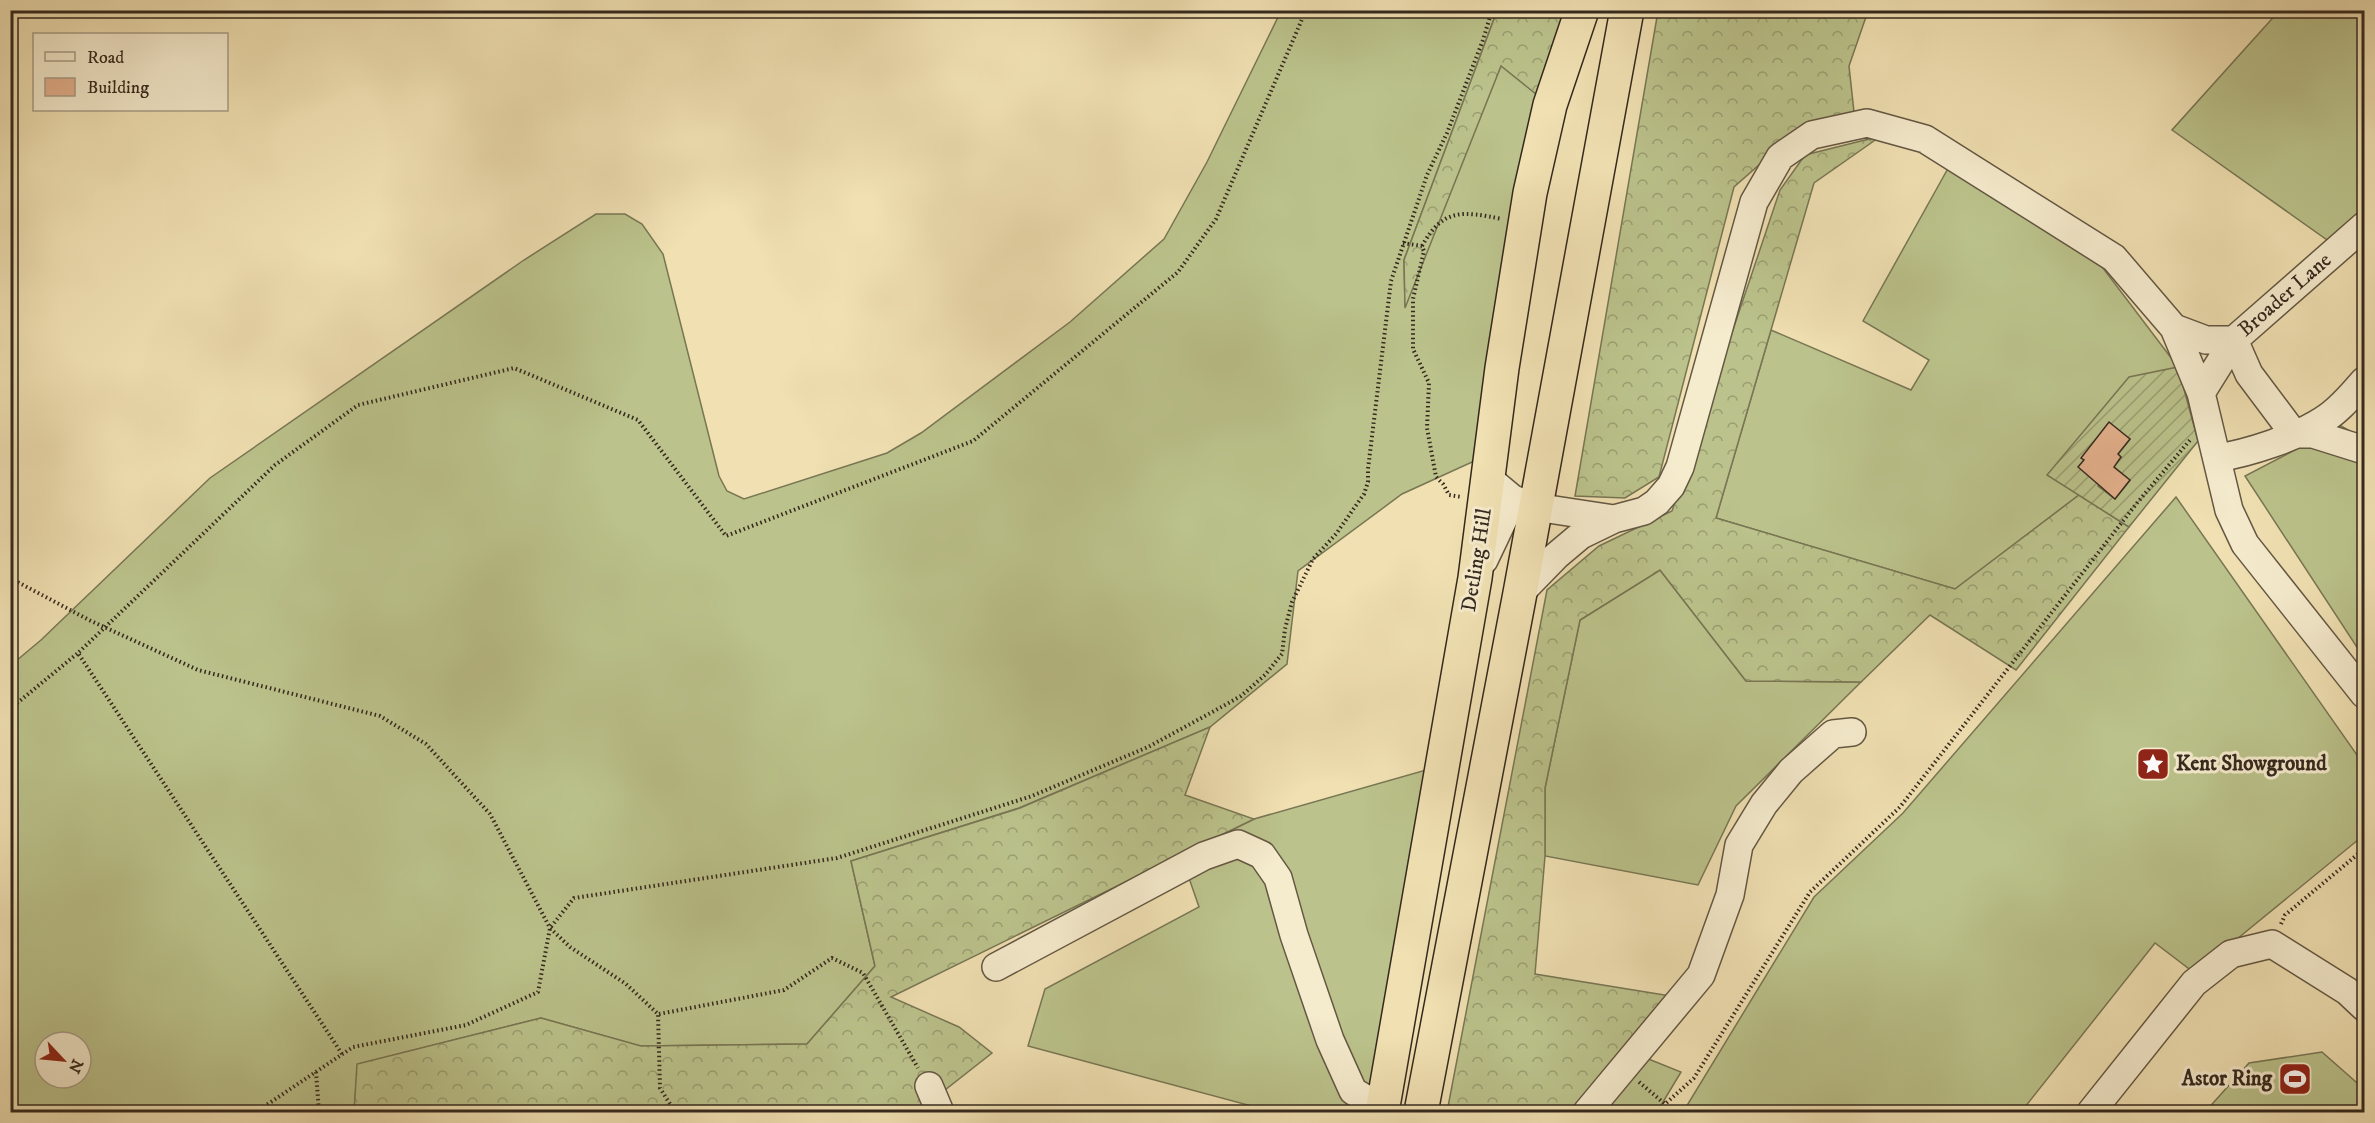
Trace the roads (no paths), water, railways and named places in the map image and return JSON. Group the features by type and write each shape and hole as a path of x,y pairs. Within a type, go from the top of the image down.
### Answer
{"highway":[{"name":"Detling Hill","path":"1421,1113 1520,593 1516,500 1502,368 1530,193 1550,105 1582,10"},
{"name":"Detling Hill","path":"1383,1111 1475,578 1516,500 1627,10"}],"street":[{"path":"1520,593 1556,556 1581,535 1614,519 1644,511 1657,502 1671,486 1680,467 1754,202 1780,158 1812,135 1867,123 1925,139 2114,258 2174,328 2204,405 2229,510 2245,544 2364,694"},
{"name":"Broader Lane","path":"2204,405 2234,340 2364,226"},
{"name":"Broader Lane","path":"2174,328 2206,340 2234,340"},
{"path":"2234,340 2249,374 2294,434"},
{"path":"2217,458 2233,456 2325,420 2364,381"},
{"path":"2294,434 2313,434 2364,450"},
{"path":"1516,500 1614,519"},
{"path":"1516,500 1556,556"},
{"path":"1587,1113 1701,975 1731,895 1739,845 1764,804 1791,771 1833,734 1852,732"},
{"path":"996,967 1204,856 1239,844 1262,855 1278,878 1294,935 1330,1040 1353,1090 1383,1111"},
{"path":"2091,1113 2194,983 2230,954 2272,945 2347,991 2364,1007"},
{"path":"929,1086 940,1113"}],"place":[{"name":"Kent Showground","path":"2153,764"},
{"name":"Astor Ring","path":"2295,1079"}]}
